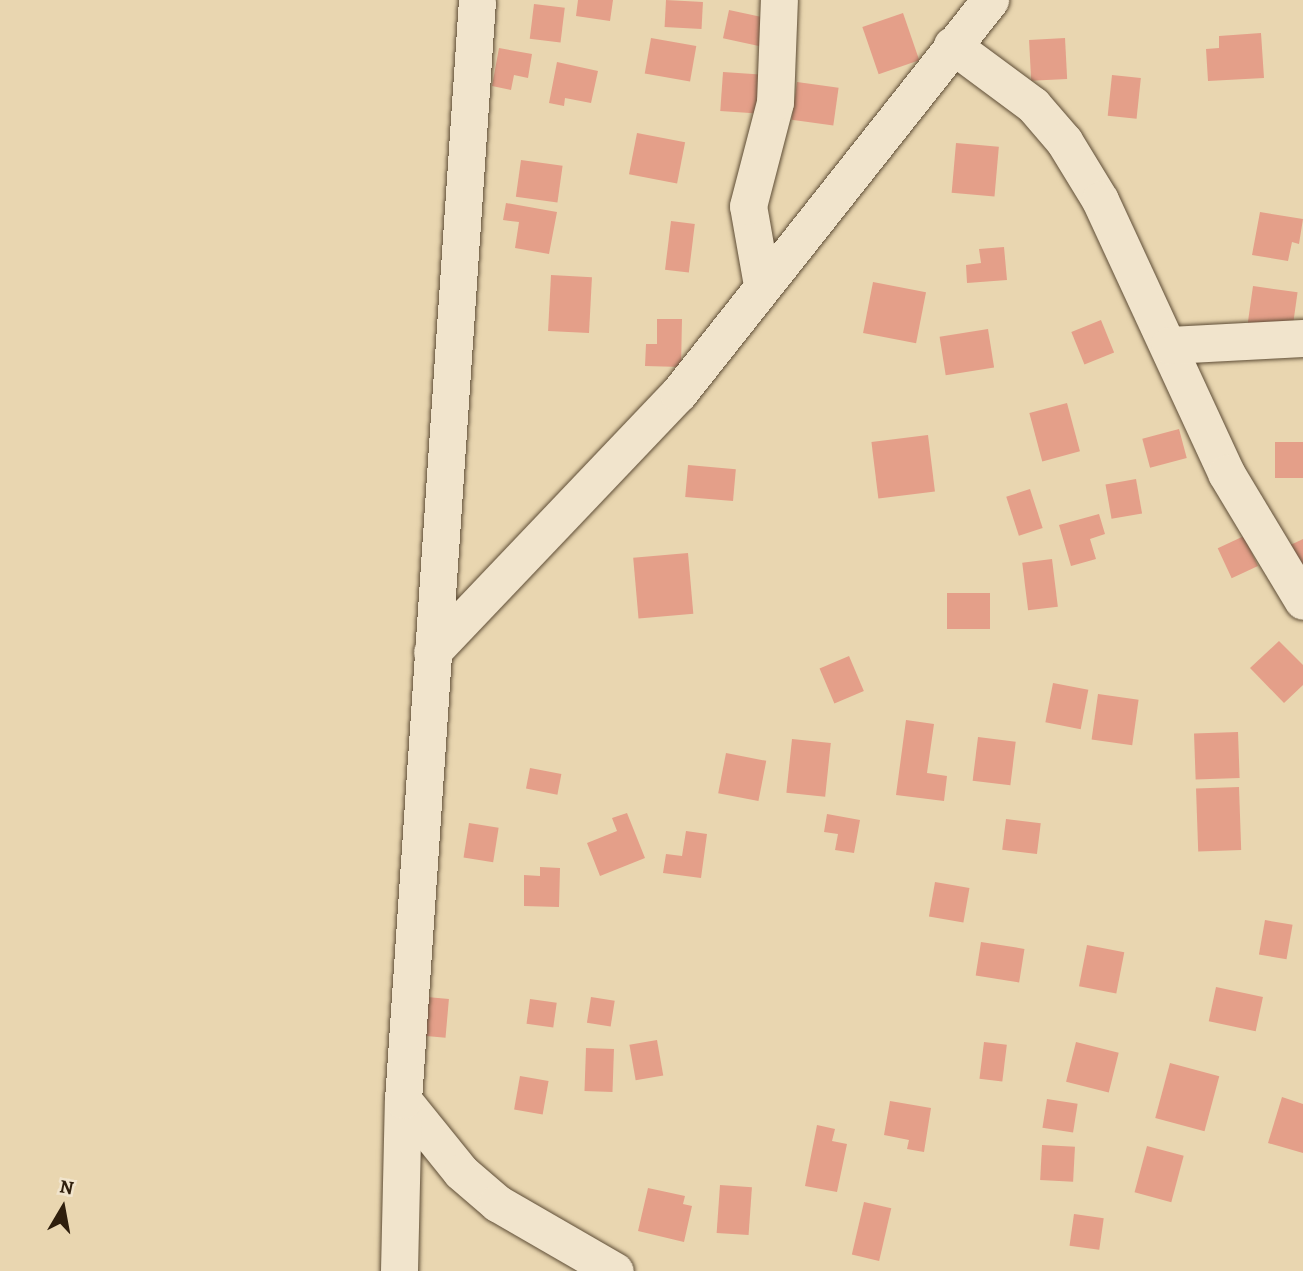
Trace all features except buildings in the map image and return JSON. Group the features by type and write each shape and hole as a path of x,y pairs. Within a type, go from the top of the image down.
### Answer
{"street":[{"path":"399,1271 403,1100 477,0"},
{"path":"762,285 748,206 775,102 779,0"},
{"path":"432,652 678,394 990,0"},
{"path":"952,45 1032,105 1065,141 1100,200 1226,473 1303,601"},
{"path":"1169,345 1303,338"},
{"path":"403,1100 461,1171 497,1203 601,1270"}]}
